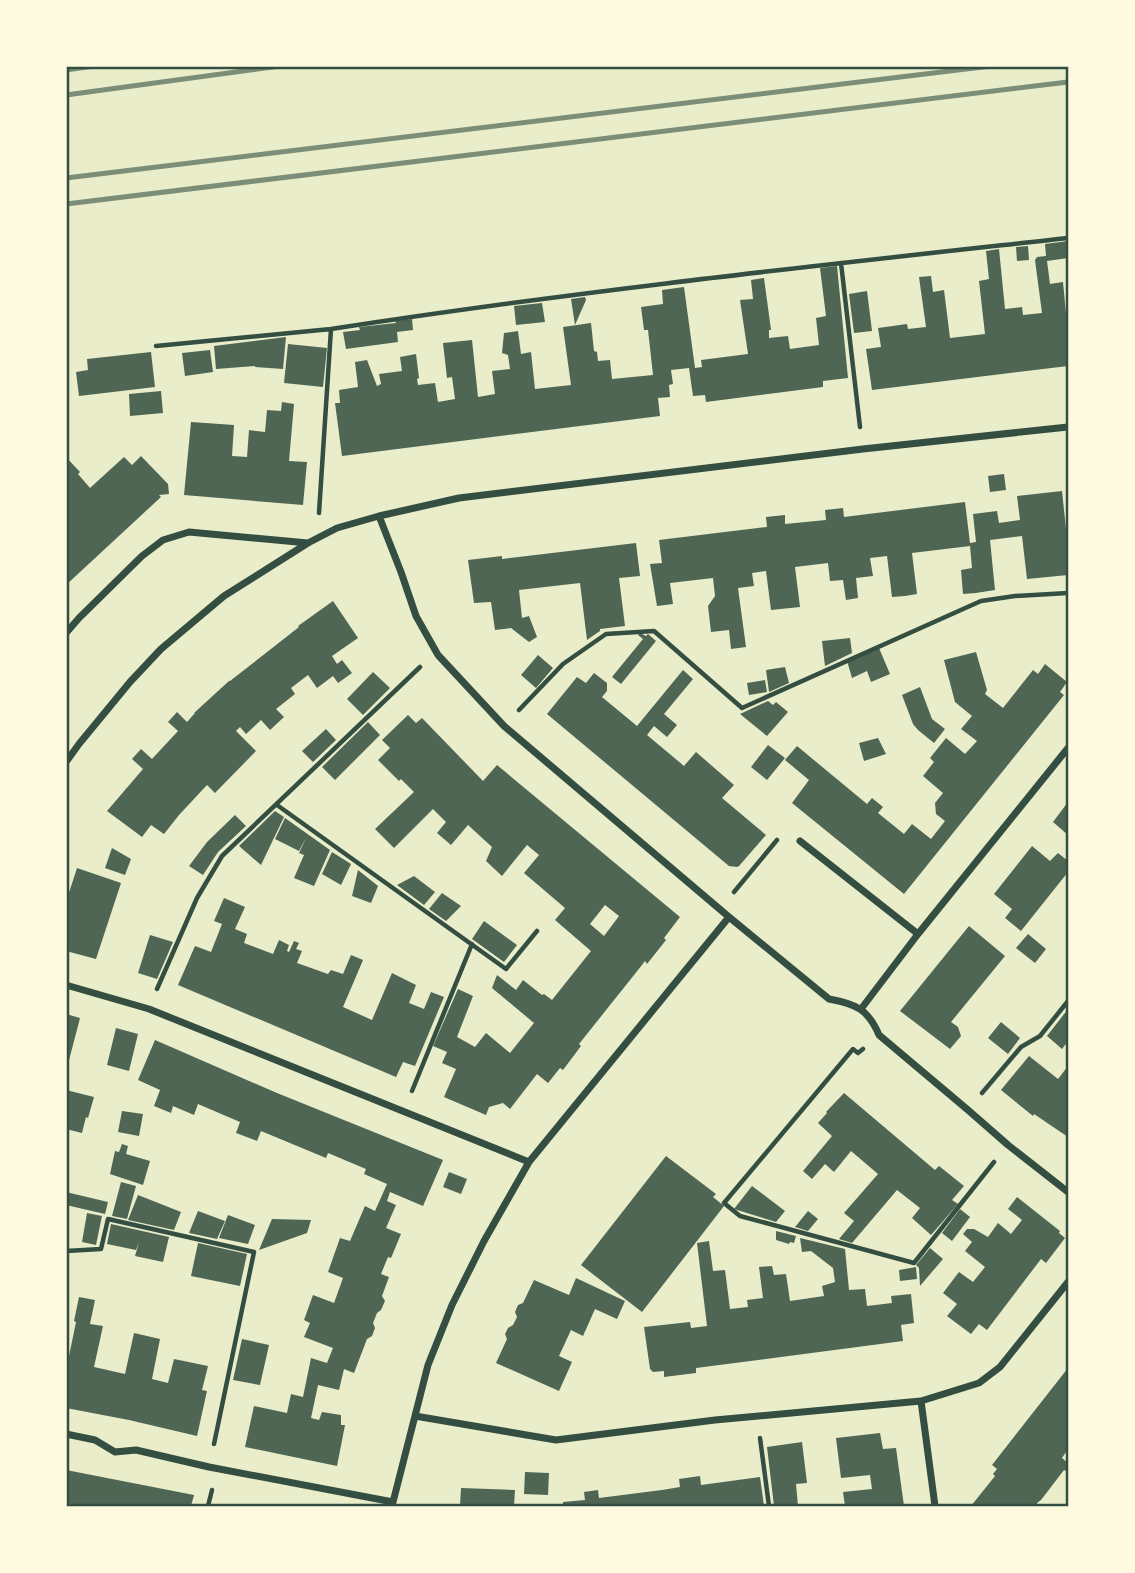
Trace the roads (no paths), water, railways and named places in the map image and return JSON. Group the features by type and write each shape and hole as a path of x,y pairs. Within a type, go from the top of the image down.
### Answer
{"street":[{"path":"66,762 130,682 162,649 224,596 308,543 337,528 459,498 1069,427"},
{"path":"379,516 416,616 438,655 504,726 829,999 846,1002 861,1009 873,1020 879,1035 1008,1145 1069,1192"},
{"path":"66,633 142,556 163,540 189,532 308,543"},
{"path":"861,1009 918,934 1069,748"},
{"path":"800,841 918,934"},
{"path":"66,1434 95,1440 115,1452 136,1450 393,1504 428,1364 452,1305 484,1241 529,1162 729,917"},
{"path":"66,985 149,1009 529,1162"},
{"path":"415,1416 556,1440 757,1416 921,1401 979,1383 1000,1367 1069,1282"},
{"path":"921,1401 935,1507"}],"railway":[{"path":"66,70 94,66"},
{"path":"66,95 280,66"},
{"path":"66,178 991,66"},
{"path":"66,204 1068,82"}]}
